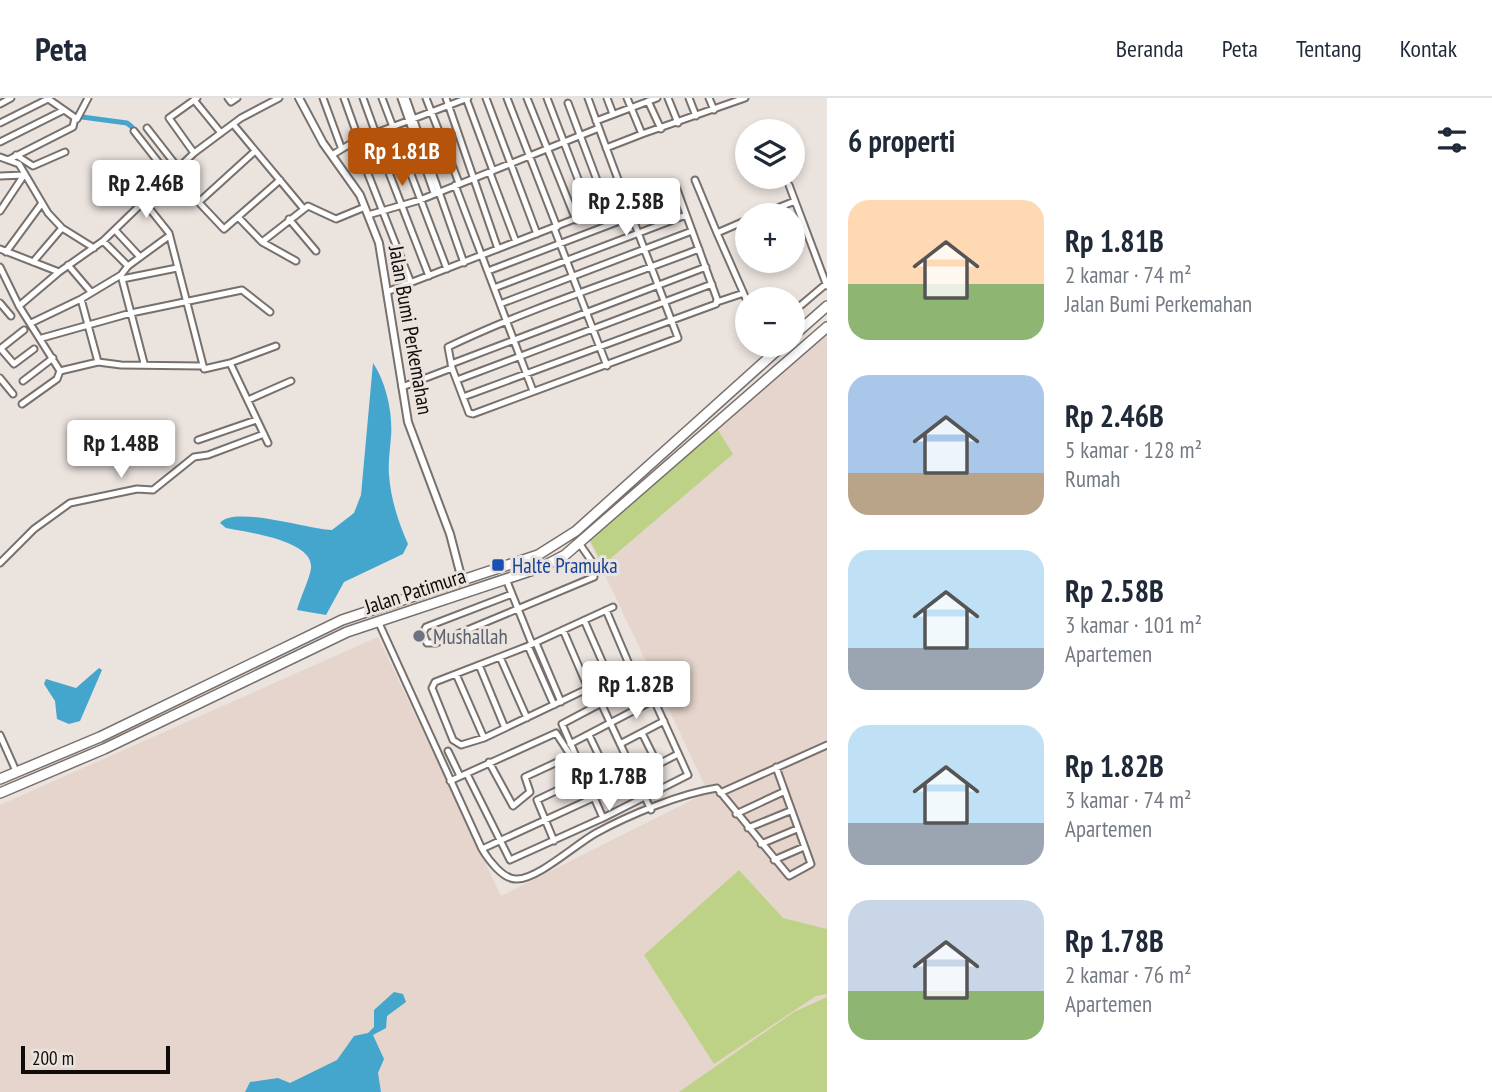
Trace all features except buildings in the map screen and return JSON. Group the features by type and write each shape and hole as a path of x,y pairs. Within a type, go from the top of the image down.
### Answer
{"highway":[{"path":"805,325 827,306"},
{"name":"Jalan Patimura","path":"0,793 104,749 347,632 542,567 565,555 827,327"},
{"name":"Jalan Patimura","path":"0,779 204,689 342,620 556,546 770,357"},
{"path":"641,473 648,481"}],"street":[{"path":"0,104 10,98"},
{"path":"0,123 47,98 75,118 80,118 88,98"},
{"path":"228,98 231,102 237,98"},
{"path":"19,306 68,265 103,241 145,203 194,152 233,124 279,98"},
{"name":"Jalan Bumi Perkemahan","path":"299,98 367,211 379,243 408,422 450,534 463,580"},
{"path":"323,98 341,147"},
{"path":"344,98 357,141 411,283"},
{"path":"363,98 429,276"},
{"path":"382,98 447,269"},
{"path":"404,98 464,263"},
{"path":"426,98 533,391"},
{"path":"446,98 498,249"},
{"path":"332,155 341,147 467,98 516,242"},
{"path":"486,98 537,234"},
{"path":"507,98 607,366"},
{"path":"527,98 576,220"},
{"path":"547,98 591,213"},
{"path":"587,98 645,249 651,267 664,302 672,320 678,338 472,414 463,397 448,347 507,323 651,267 699,249"},
{"path":"607,98 613,114"},
{"path":"627,98 642,134"},
{"path":"596,121 657,98"},
{"path":"668,98 678,122"},
{"path":"689,98 696,116"},
{"path":"709,98 714,110"},
{"path":"606,148 714,110 730,101 745,98"},
{"path":"194,152 169,118 195,99 221,133"},
{"path":"648,100 661,130"},
{"path":"568,103 607,207"},
{"path":"0,142 64,110"},
{"path":"8,160 73,127 75,118"},
{"path":"233,124 303,208"},
{"path":"147,128 179,169"},
{"path":"262,242 303,208 311,206 336,219 403,205 599,128"},
{"path":"134,131 171,176 222,228 280,180"},
{"path":"199,202 255,151"},
{"path":"16,155 33,166 65,152"},
{"path":"0,157 19,164 42,203 62,228 94,248"},
{"path":"0,177 24,175"},
{"path":"0,211 24,175"},
{"path":"695,180 738,287"},
{"path":"388,291 670,183 675,184 717,302"},
{"path":"790,189 827,285 805,302"},
{"path":"488,271 680,198"},
{"path":"790,203 795,201"},
{"path":"42,203 3,251 59,272"},
{"path":"145,203 169,236 202,366"},
{"path":"494,288 686,215"},
{"path":"238,217 262,242 296,261"},
{"path":"289,219 316,251"},
{"path":"717,233 735,225"},
{"path":"33,262 62,228"},
{"path":"115,230 140,257"},
{"path":"500,304 692,231"},
{"path":"144,363 121,277 128,265 169,236"},
{"path":"103,241 128,265"},
{"path":"68,265 91,292"},
{"path":"0,267 19,306 42,338 60,371 57,379 22,404"},
{"path":"402,387 706,267"},
{"path":"31,323 121,277 177,268"},
{"path":"457,380 712,284"},
{"path":"42,338 131,313 242,290 270,312"},
{"path":"463,397 735,296"},
{"path":"81,299 98,362"},
{"path":"0,303 11,316"},
{"path":"24,330 1,349 14,364 34,349"},
{"path":"60,371 98,362 121,365 144,363 202,366 208,370 275,346"},
{"path":"23,381 53,358"},
{"path":"230,363 268,443"},
{"path":"0,379 13,394"},
{"path":"248,400 291,381"},
{"path":"198,440 256,420"},
{"path":"0,563 34,529 71,503 137,489 153,490 194,457 208,455 264,434"},
{"path":"512,594 426,627 424,633 427,643 436,643 594,577 596,566 579,543"},
{"path":"506,579 554,705"},
{"path":"455,744 432,686 613,607"},
{"path":"606,610 634,676"},
{"path":"584,620 609,677"},
{"path":"378,621 482,849 490,862 511,878 519,879 597,832 717,788 787,876 811,866 776,767"},
{"path":"563,630 588,688"},
{"path":"532,644 561,702"},
{"path":"500,657 527,718"},
{"path":"479,665 505,728"},
{"path":"437,752 448,751 455,744 484,738 631,668"},
{"path":"456,674 484,738"},
{"path":"448,751 511,860 603,818 688,776 645,680 562,723 603,818"},
{"path":"570,744 654,700"},
{"path":"601,703 651,810"},
{"path":"620,744 664,722"},
{"path":"450,781 489,762 558,733 569,752 566,758 525,777 530,792 514,806 489,762"},
{"path":"642,733 658,765"},
{"path":"0,735 16,771"},
{"path":"589,735 614,787"},
{"path":"720,793 827,745"},
{"path":"482,849 595,797 678,754"},
{"path":"554,841 538,798 585,776"},
{"path":"736,814 783,792"},
{"path":"748,828 790,811"},
{"path":"761,844 797,829"},
{"path":"774,860 804,847"}],"shaded area":[{"path":"827,329 827,1092 0,1092 0,805 378,637 501,896 708,792 587,537 795,357 805,357 805,348"}],"green space":[{"path":"716,427 733,454 603,565 588,537"},
{"path":"739,870 783,918 827,929 827,994 816,996 714,1064 644,955"},
{"path":"827,997 827,1092 679,1092 794,1012"}],"water":[{"path":"373,363 382,379 390,408 390,484 395,510 408,544 403,554 344,582 326,615 297,610 311,568 309,558 302,550 277,539 226,528 220,523 240,516 256,517 332,530 354,513 361,495"},
{"path":"99,668 102,670 80,721 69,724 57,719 55,701 44,684 46,679 76,688"},
{"path":"394,992 403,994 406,1002 387,1016 386,1028 373,1035 384,1059 378,1073 381,1092 245,1092 250,1082 278,1078 290,1083 337,1060 354,1036 368,1033 374,1027 374,1010"}],"waterway":[{"path":"82,117 127,123 132,127"}],"place":[{"name":"Halte Pramuka","path":"498,565"},
{"name":"Mushallah","path":"419,636"}]}
